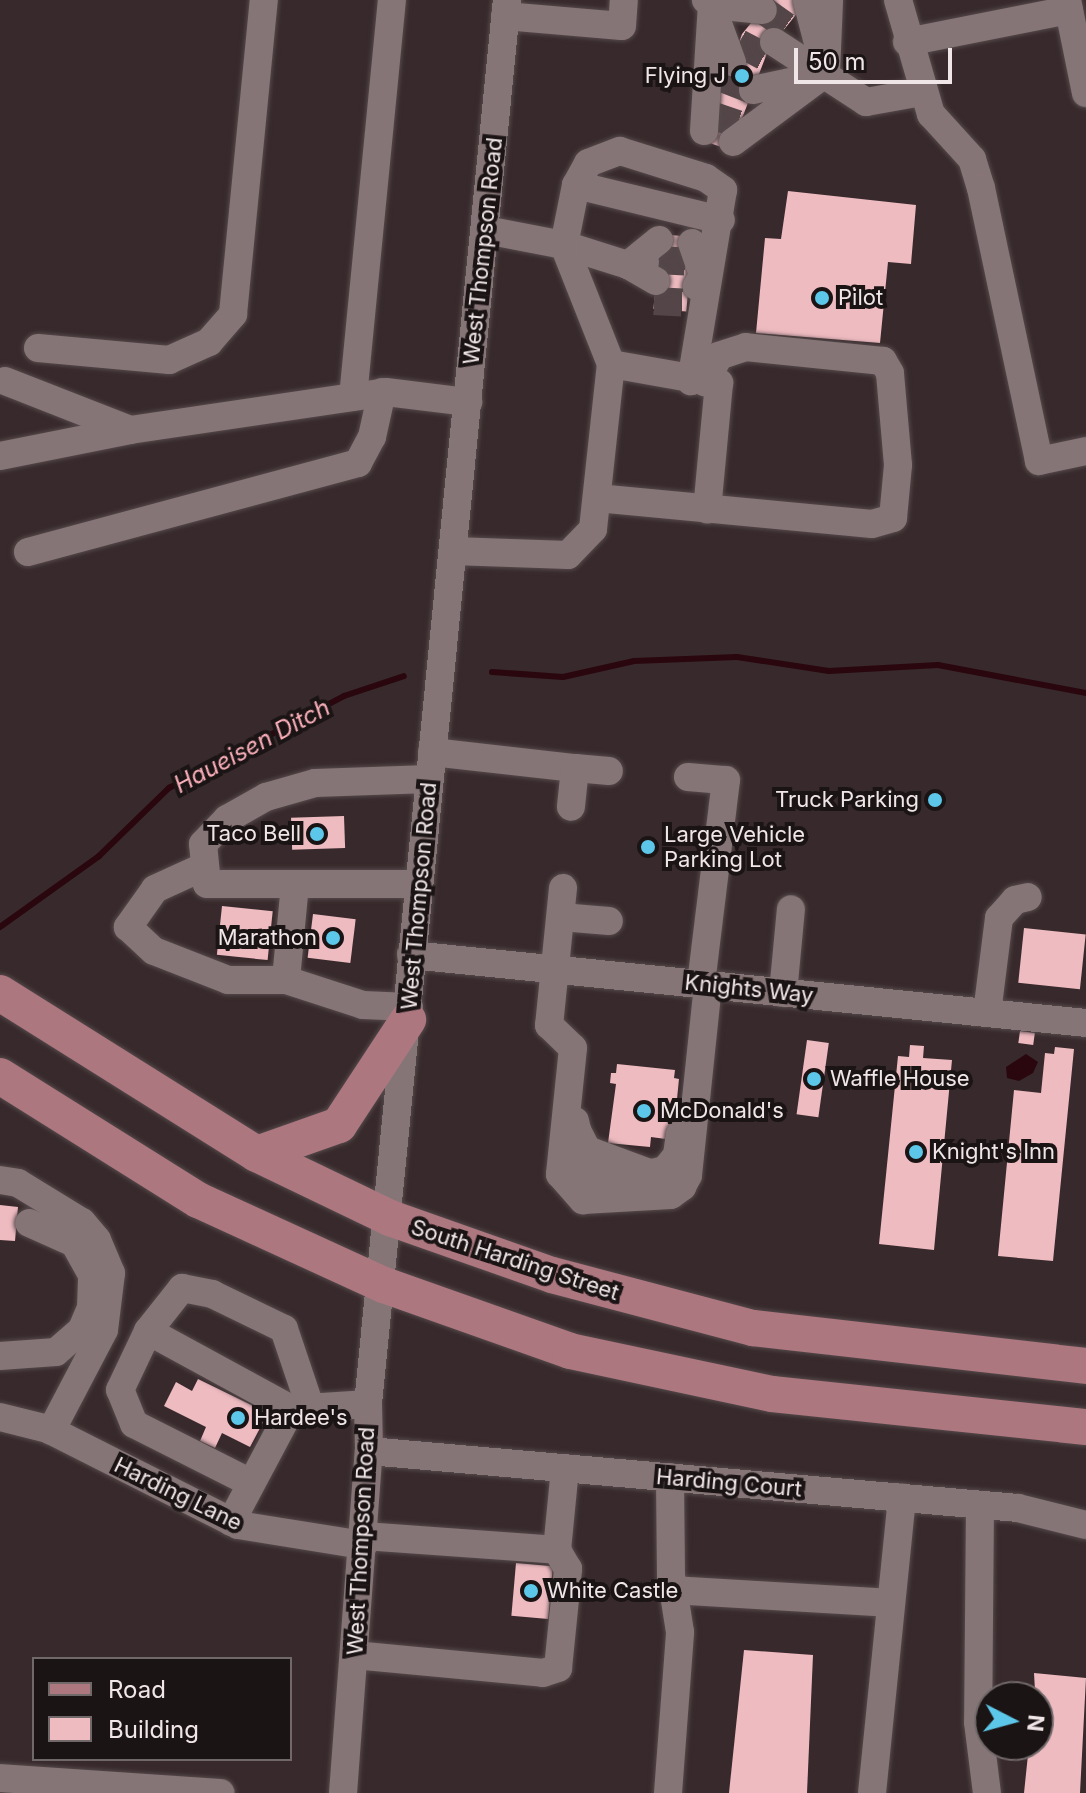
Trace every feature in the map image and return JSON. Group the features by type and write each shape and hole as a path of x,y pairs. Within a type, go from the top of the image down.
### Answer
{"main road":[{"name":"South Harding Street","path":"0,993 257,1154 390,1218 552,1275 753,1328 1086,1366"},
{"path":"257,1154 339,1125 408,1014"},
{"path":"0,1076 198,1200 384,1285 570,1351 682,1379 772,1394 1086,1427"}],"street":[{"path":"38,348 169,360 209,342 233,314 264,0"},
{"path":"353,397 392,0"},
{"path":"506,8 622,26 624,0"},
{"path":"820,0 826,73"},
{"path":"826,73 829,0"},
{"path":"898,0 907,42 931,114 972,159 1039,461 1086,451"},
{"path":"717,1 733,62"},
{"path":"717,1 733,62"},
{"path":"717,1 733,62"},
{"path":"907,42 1068,5 1086,93"},
{"name":"West Thompson Road","path":"343,1793 369,1451 368,1404 384,1285 411,955 506,8"},
{"path":"766,68 826,73"},
{"path":"766,68 826,73"},
{"path":"766,68 826,73"},
{"path":"766,68 826,73 866,102 922,92"},
{"path":"453,551 568,555 593,529 611,364 564,245 576,185 588,163 620,151 706,178 723,190 721,220 695,274 698,381"},
{"path":"576,185 721,220"},
{"path":"486,230 564,245 628,265 657,270 628,265"},
{"path":"597,498 884,523 893,518 898,465 890,373 883,361 746,347 719,356 698,381"},
{"path":"611,364 719,383 707,509"},
{"path":"5,381 130,430"},
{"path":"28,552 358,463 372,437 382,392"},
{"path":"0,456 130,430 382,392 468,402"},
{"path":"418,884 207,884 203,844 227,819 266,797 315,783 431,766 609,771"},
{"path":"571,807 575,768"},
{"path":"573,1048 560,1174 583,1200 671,1195 688,1175 705,985 697,929 726,780 688,777"},
{"path":"203,867 155,889 128,927 154,951 228,980 286,980 363,1005 408,1014"},
{"path":"286,980 295,884"},
{"path":"563,888 549,1025 573,1048 576,1124 581,1155 599,1183 665,1170 677,1155 686,1066 703,1028"},
{"path":"987,1013 999,918 1015,900 1028,897"},
{"path":"783,993 791,909"},
{"path":"561,917 609,921"},
{"name":"Knights Way","path":"411,955 1086,1023"},
{"path":"0,1180 18,1183 82,1222 111,1273 104,1330 51,1431"},
{"path":"0,1356 56,1352 82,1329 91,1308 92,1275 74,1243 29,1223"},
{"path":"231,1522 251,1483 301,1409 284,1329 212,1294 182,1288 148,1331 120,1390 134,1424 251,1483"},
{"path":"148,1331 301,1409 368,1404"},
{"name":"Harding Lane","path":"0,1417 51,1431 231,1522 283,1536 557,1550"},
{"name":"Harding Court","path":"369,1451 980,1505 1086,1525"},
{"path":"354,1655 543,1673 558,1668 568,1569 557,1550 565,1468"},
{"path":"668,1793 680,1632 673,1590 670,1477"},
{"path":"872,1793 902,1498"},
{"path":"980,1505 978,1722 987,1793"},
{"path":"673,1590 891,1603"},
{"path":"0,1778 220,1793"}],"shaded area":[{"path":"1026,1054 1038,1062 1033,1073 1019,1081 1007,1078 1006,1067"}],"building":[{"name":"Flying J","path":"770,0 808,0 769,48 730,150 701,140 742,34"},
{"name":"Pilot","path":"788,191 916,205 911,264 888,262 880,343 756,333 765,238 781,239"},
{"path":"660,234 693,237 686,312 653,309"},
{"name":"Taco Bell","path":"344,816 345,848 292,850 291,818"},
{"path":"222,906 273,911 268,960 217,955"},
{"name":"Marathon","path":"313,914 356,919 350,963 308,958"},
{"path":"1024,928 1086,934 1080,989 1018,983"},
{"path":"1020,1031 1035,1033 1033,1045 1018,1043"},
{"name":"Waffle House","path":"807,1040 829,1043 818,1117 797,1114"},
{"name":"Knight's Inn","path":"910,1045 924,1046 923,1058 952,1060 934,1250 879,1244 898,1056 909,1057"},
{"name":"Knight's Inn","path":"1055,1047 1074,1049 1053,1261 998,1256 1014,1090 1041,1093 1045,1053 1054,1054"},
{"name":"McDonald's","path":"617,1064 675,1070 674,1078 679,1079 673,1140 651,1137 650,1147 608,1143 616,1084 610,1083 611,1073 616,1073"},
{"path":"0,1205 18,1207 15,1241 0,1240"},
{"path":"198,1379 268,1413 250,1447 222,1433 215,1448 200,1441 206,1427 164,1406 176,1382 192,1391"},
{"name":"White Castle","path":"516,1563 553,1566 548,1619 511,1616"},
{"path":"744,1650 813,1655 807,1793 729,1793"},
{"path":"1034,1673 1086,1678 1080,1793 1024,1793 1027,1761 1054,1761 1054,1681 1034,1681"}],"waterway":[{"name":"Haueisen Ditch","path":"492,672 563,677 634,661 737,657 829,671 938,665 1086,693"},
{"name":"Haueisen Ditch","path":"0,927 99,856 169,788 344,696 404,676"}],"tunnel":[{"path":"763,10 787,27"},
{"path":"739,43 765,57"},
{"path":"724,79 753,90"},
{"path":"711,115 740,125"},
{"path":"657,260 690,262"},
{"path":"654,301 687,303"}],"place":[{"name":"Flying J","path":"742,76"},
{"name":"Pilot","path":"822,298"},
{"name":"Truck Parking","path":"935,800"},
{"name":"Taco Bell","path":"317,834"},
{"name":"Large Vehicle Parking Lot","path":"648,847"},
{"name":"Marathon","path":"333,938"},
{"name":"Waffle House","path":"814,1079"},
{"name":"McDonald's","path":"644,1111"},
{"name":"Knight's Inn","path":"916,1152"},
{"name":"Hardee's","path":"238,1418"},
{"name":"White Castle","path":"531,1591"}]}
